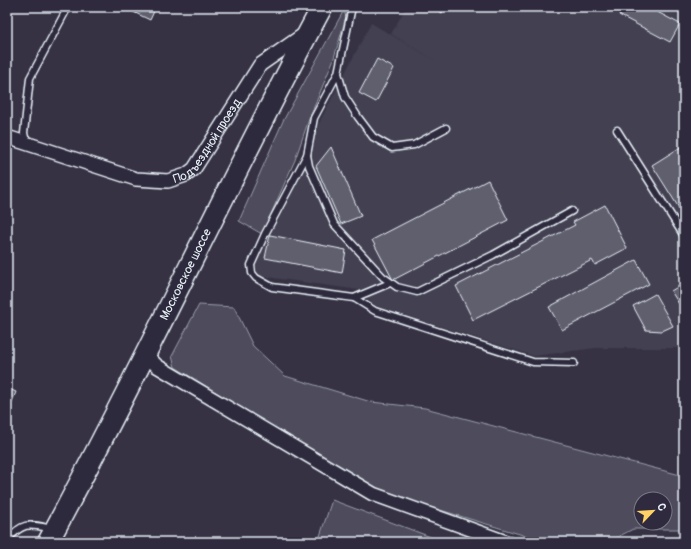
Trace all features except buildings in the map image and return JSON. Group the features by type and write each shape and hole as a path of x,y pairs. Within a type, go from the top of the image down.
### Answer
{"main road":[{"name":"Московское шоссе","path":"51,536 145,354 216,211 322,7"}],"street":[{"name":"Подъездной проезд","path":"7,136 136,179 168,181 186,175 194,169 260,65 309,31"},
{"path":"145,354 157,366 373,494 506,542"}],"lane":[{"path":"26,142 24,133 30,78 68,7"},
{"path":"352,7 338,73 314,118 307,154 265,234 251,265 252,272 256,278 272,286 354,298 375,311 533,362 574,363"},
{"path":"338,73 345,97 358,118 373,137 392,148 414,145 446,128"},
{"path":"617,130 684,236"},
{"path":"307,154 309,166 334,224 382,277 397,287 417,292 493,255 572,211"},
{"path":"354,298 390,282"},
{"path":"7,540 17,529 28,524 51,536"}],"shaded area":[{"path":"406,7 684,7 684,348 596,348 534,356 375,306 359,290 259,276 255,267 321,119 371,23 436,61 391,34"},
{"path":"344,10 346,17 333,61 309,119 295,160 262,234 239,221 283,121"},
{"path":"199,305 234,307 253,346 285,376 371,402 425,408 684,476 684,529 673,529 673,491 633,491 633,529 608,542 546,542 374,490 175,367 172,356"},
{"path":"332,500 444,542 318,542"}]}
